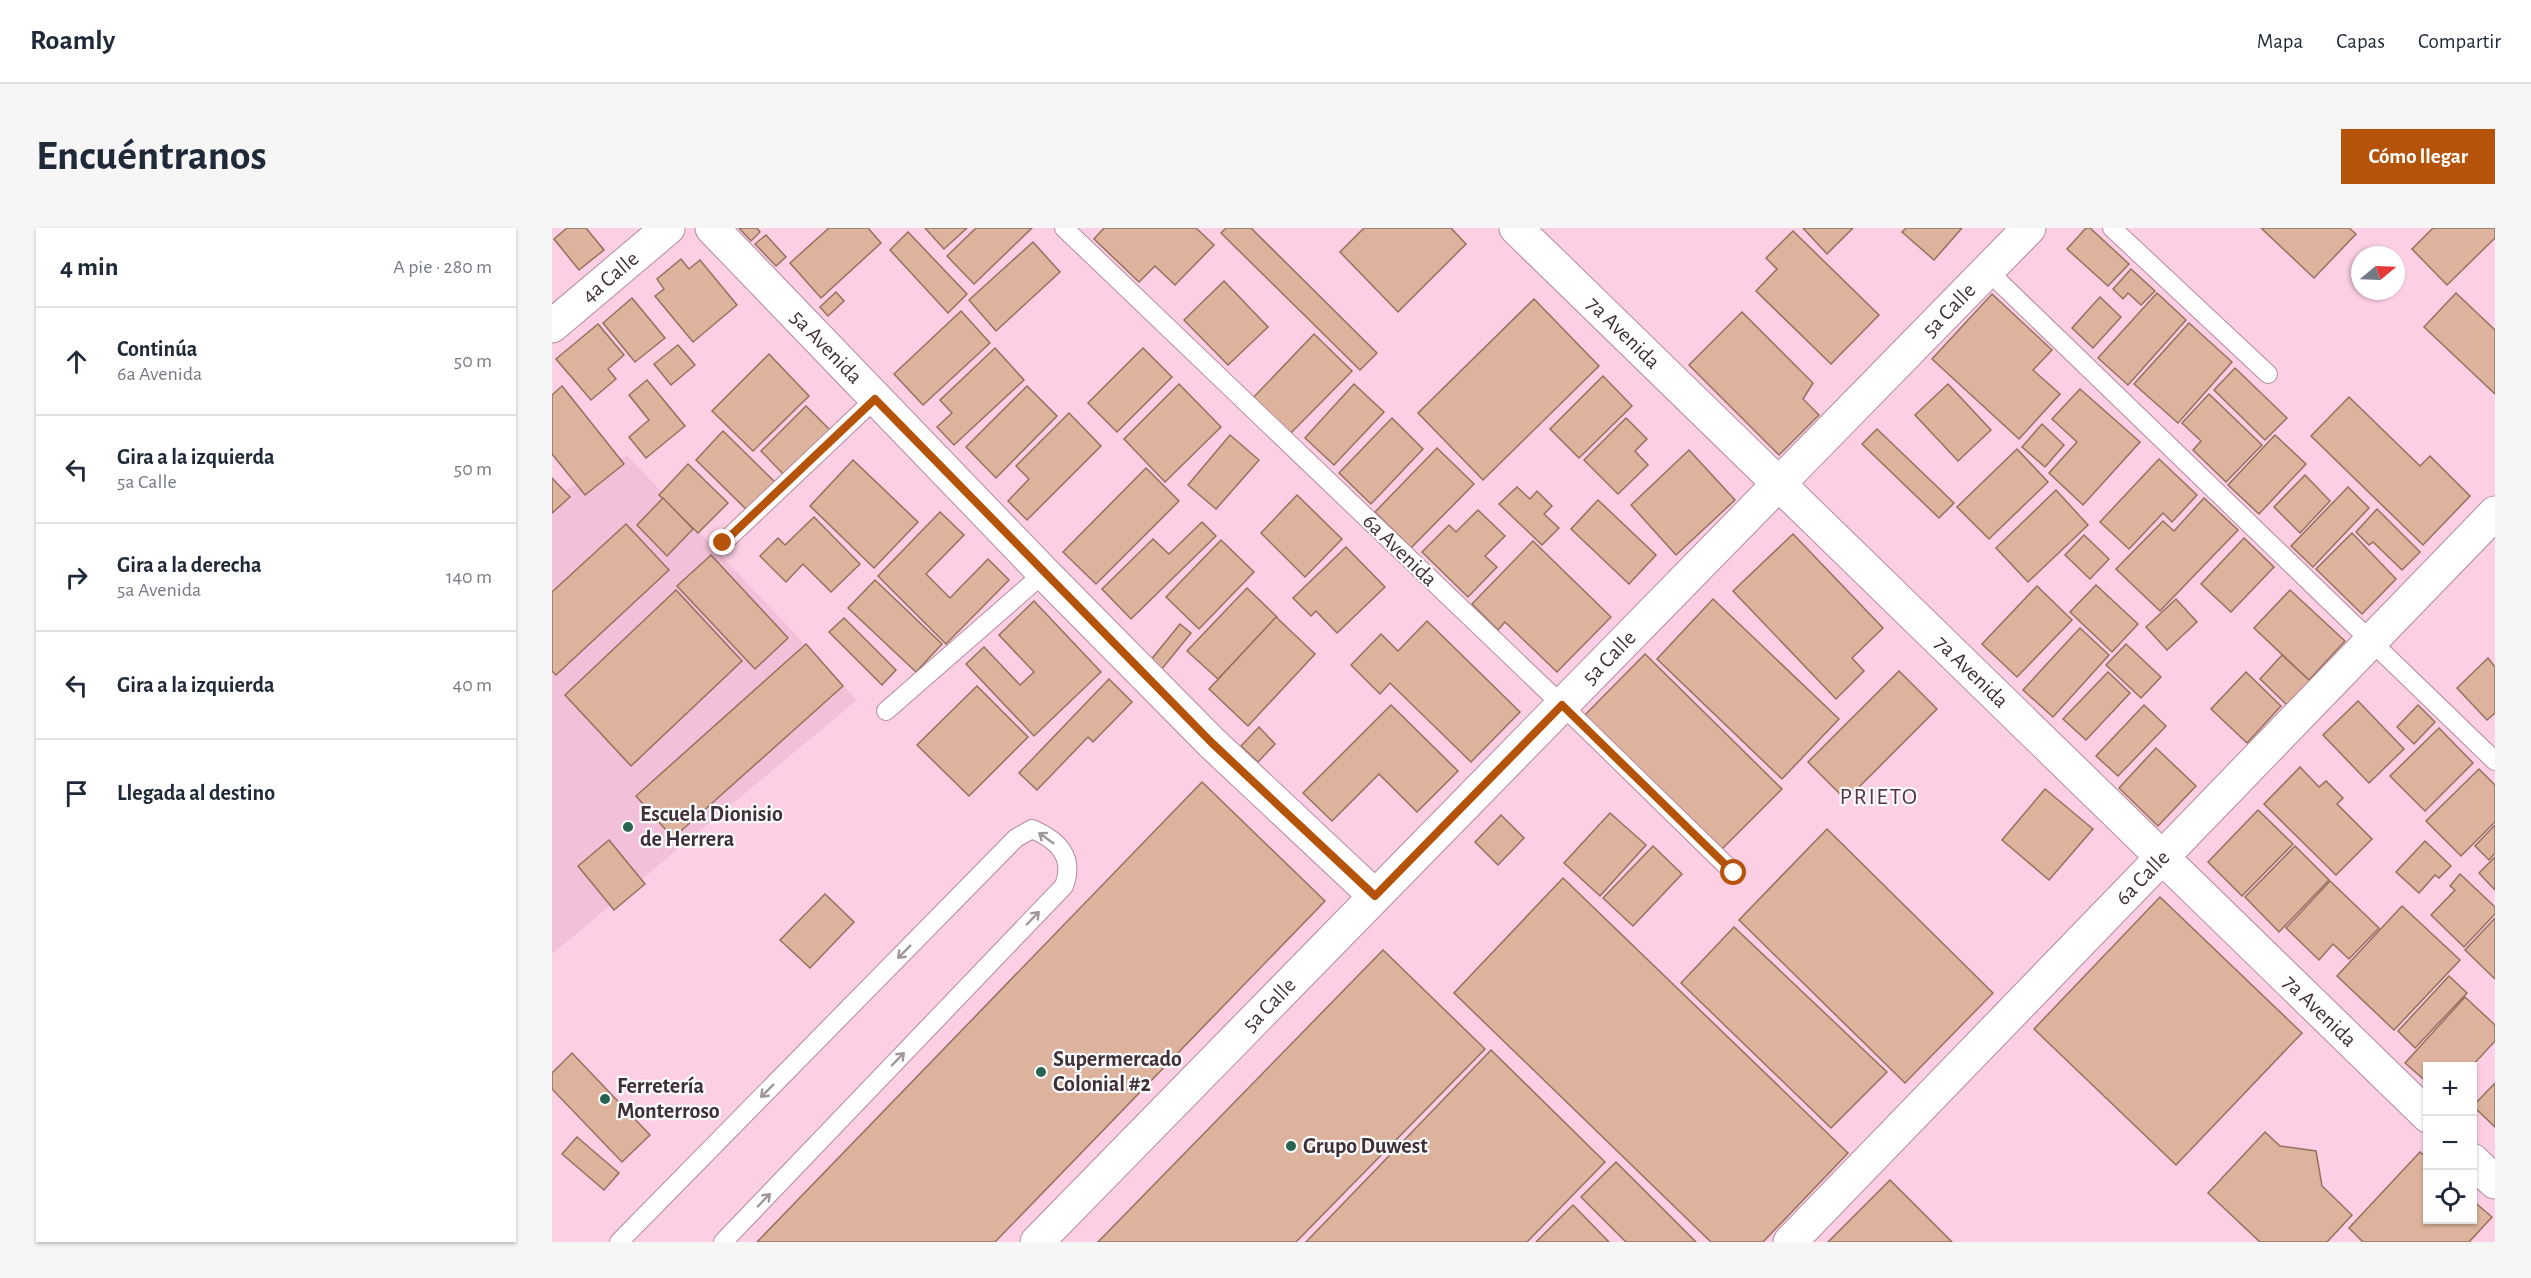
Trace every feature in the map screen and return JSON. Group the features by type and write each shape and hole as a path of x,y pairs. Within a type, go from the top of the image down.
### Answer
{"street":[{"name":"4a Calle","path":"552,326 668,228"},
{"name":"5a Avenida","path":"712,228 875,399 1212,743 1375,896"},
{"name":"7a Avenida","path":"1516,228 2423,1112"},
{"name":"5a Calle","path":"1037,1242 2029,228"},
{"name":"6a Calle","path":"1790,1242 2495,513"},
{"path":"2477,1165 2495,1182"}],"lane":[{"name":"6a Avenida","path":"1064,228 1734,873"},
{"path":"2112,228 2268,374"},
{"path":"1987,270 2495,761"},
{"path":"723,543 875,399"},
{"path":"886,711 1044,573"},
{"path":"620,1242 1016,838 1032,829 1044,834 1064,853 1069,872 1064,886 723,1242"}],"shaded area":[{"name":"Escuela Dionisio de Herrera","path":"627,455 857,700 552,954 552,498"}],"building":[{"path":"567,228 586,228 604,250 579,270 554,239"},
{"path":"739,228 757,228 760,232 751,241"},
{"path":"829,228 868,228 881,243 821,298 790,263"},
{"path":"925,228 967,228 944,249"},
{"path":"976,228 1032,228 974,284 947,256"},
{"path":"1104,228 1196,228 1214,245 1175,285 1155,266 1139,282 1094,239"},
{"path":"1226,228 1251,228 1377,353 1360,370 1221,233"},
{"path":"1364,228 1451,228 1466,244 1398,312 1340,252"},
{"path":"1803,228 1853,228 1827,254"},
{"path":"1906,228 1962,228 1934,260 1902,232"},
{"path":"2086,228 2090,228 2129,264 2108,286 2067,249"},
{"path":"2261,228 2349,228 2356,234 2314,278"},
{"path":"2433,228 2495,228 2495,238 2447,285 2412,249"},
{"path":"1793,231 1879,315 1831,364 1756,291 1777,269 1766,258"},
{"path":"908,232 967,294 948,313 890,250"},
{"path":"766,235 786,257 776,266 755,244"},
{"path":"1033,242 1060,272 996,331 969,300"},
{"path":"681,259 689,269 700,260 737,305 693,342 655,296 664,289 657,279"},
{"path":"2131,269 2155,291 2141,305 2128,293 2123,299 2113,289"},
{"path":"1224,281 1268,327 1228,365 1184,320"},
{"path":"836,292 844,301 828,316 820,307"},
{"path":"2157,293 2186,320 2128,385 2098,358"},
{"path":"2456,293 2495,330 2495,394 2424,327"},
{"path":"1992,294 2052,350 2033,370 2060,394 2019,439 1932,359"},
{"path":"2100,297 2121,317 2093,348 2072,328"},
{"path":"632,298 665,338 635,362 603,323"},
{"path":"1534,299 1599,366 1483,480 1418,413"},
{"path":"961,311 990,343 923,405 894,374"},
{"path":"1742,312 1813,383 1803,399 1819,415 1779,455 1689,365"},
{"path":"2189,323 2232,362 2178,423 2134,384"},
{"path":"598,324 624,355 608,369 616,379 591,400 556,359"},
{"path":"1314,334 1352,371 1288,436 1252,399"},
{"path":"678,345 695,365 671,385 654,364"},
{"path":"995,348 1024,380 954,445 937,427 952,413 940,400"},
{"path":"1143,348 1172,377 1117,432 1088,403"},
{"path":"769,354 809,396 753,451 712,411"},
{"path":"2235,368 2287,418 2265,440 2214,390"},
{"path":"1603,376 1632,406 1579,458 1550,429"},
{"path":"647,380 685,426 646,458 629,437 649,420 629,395"},
{"path":"1179,384 1221,427 1165,482 1124,439"},
{"path":"1354,384 1384,412 1334,465 1305,438"},
{"path":"1948,384 1991,430 1958,461 1915,415"},
{"path":"562,386 624,464 585,495 552,454 552,395"},
{"path":"1027,386 1057,416 996,478 966,447"},
{"path":"2080,389 2140,442 2083,505 2049,473 2077,442 2052,419"},
{"path":"2209,394 2262,445 2226,482 2193,450 2201,441 2182,423"},
{"path":"2349,397 2420,466 2430,456 2470,496 2423,545 2311,436"},
{"path":"806,406 832,432 786,477 761,451"},
{"path":"1069,413 1101,446 1027,520 1008,501 1029,479 1016,466"},
{"path":"1392,418 1423,449 1371,504 1339,473"},
{"path":"1626,418 1647,439 1635,451 1648,465 1618,494 1584,460"},
{"path":"2042,424 2064,445 2045,467 2022,447"},
{"path":"1877,429 1954,503 1939,518 1862,444"},
{"path":"723,431 779,486 752,515 696,460"},
{"path":"1230,435 1259,460 1216,509 1188,485"},
{"path":"2275,435 2306,464 2259,514 2228,485"},
{"path":"1437,448 1474,484 1411,548 1375,512"},
{"path":"2017,449 2048,482 1989,539 1957,507"},
{"path":"1689,450 1735,500 1676,555 1631,505"},
{"path":"2159,459 2197,495 2172,522 2163,513 2129,549 2100,522"},
{"path":"853,460 918,522 874,568 810,506"},
{"path":"688,464 728,503 698,533 659,495"},
{"path":"1146,468 1179,501 1096,584 1063,552"},
{"path":"2305,475 2330,501 2300,533 2274,507"},
{"path":"552,478 570,497 552,513"},
{"path":"1517,487 1530,499 1537,491 1552,506 1544,514 1559,528 1542,545 1499,504"},
{"path":"2348,487 2369,508 2313,567 2291,546"},
{"path":"2056,490 2088,525 2028,582 1996,548"},
{"path":"1297,495 1342,539 1305,577 1261,533"},
{"path":"663,498 693,529 667,556 637,525"},
{"path":"2204,498 2238,530 2160,611 2116,569 2163,521 2174,531"},
{"path":"1598,500 1656,555 1629,584 1571,529"},
{"path":"2377,509 2420,552 2402,570 2373,542 2369,545 2356,532"},
{"path":"1478,510 1505,536 1485,556 1497,567 1468,597 1422,552 1449,525 1456,532"},
{"path":"940,512 964,535 926,574 950,598 988,559 1009,580 946,644 878,576"},
{"path":"814,517 860,564 831,592 803,564 786,582 760,556 778,538 785,545"},
{"path":"1202,522 1216,536 1131,619 1102,589 1153,539 1169,554"},
{"path":"626,524 669,570 556,675 552,671 552,592"},
{"path":"2352,533 2396,579 2362,614 2316,569"},
{"path":"1793,534 1883,628 1852,658 1864,671 1836,699 1733,591"},
{"path":"2084,535 2109,559 2090,579 2065,555"},
{"path":"2244,538 2274,567 2231,612 2201,584"},
{"path":"1221,540 1254,572 1199,629 1166,597"},
{"path":"1533,541 1611,617 1557,672 1505,622 1498,630 1472,604"},
{"path":"1346,547 1385,587 1337,633 1316,611 1311,616 1293,598"},
{"path":"711,555 788,638 755,669 677,586"},
{"path":"875,580 942,644 916,672 848,608"},
{"path":"2096,585 2138,624 2112,652 2070,612"},
{"path":"2037,586 2072,620 2017,677 1982,644"},
{"path":"1247,588 1277,617 1218,679 1187,651"},
{"path":"676,590 742,661 631,766 565,695"},
{"path":"2290,590 2345,641 2309,680 2254,628"},
{"path":"1713,599 1839,719 1782,779 1657,659"},
{"path":"2176,599 2197,622 2167,650 2146,627"},
{"path":"1034,601 1101,672 1034,736 966,664 984,647 1020,685 1034,672 999,635"},
{"path":"1276,617 1315,654 1248,726 1209,689"},
{"path":"844,618 896,670 882,685 829,632"},
{"path":"1427,621 1520,712 1471,762 1390,683 1380,694 1351,665 1381,634 1398,651"},
{"path":"1180,624 1191,633 1161,670 1150,661"},
{"path":"2080,628 2109,655 2053,717 2023,690"},
{"path":"806,644 843,686 673,838 636,796"},
{"path":"2126,644 2161,677 2141,698 2106,665"},
{"path":"1645,654 1782,789 1717,854 1581,719"},
{"path":"2282,655 2310,681 2287,705 2260,679"},
{"path":"2488,658 2495,667 2495,713 2487,720 2457,688"},
{"path":"1899,671 1937,709 1846,800 1808,762"},
{"path":"2108,672 2130,693 2086,740 2063,719"},
{"path":"2246,672 2281,706 2247,743 2211,709"},
{"path":"1109,679 1132,702 1093,742 1088,737 1037,790 1019,773"},
{"path":"977,686 1028,737 969,796 917,745"},
{"path":"2358,701 2404,749 2369,783 2323,735"},
{"path":"1391,705 1458,771 1417,812 1379,774 1332,821 1303,793"},
{"path":"2144,705 2166,726 2118,776 2096,756"},
{"path":"2418,705 2435,722 2414,744 2397,727"},
{"path":"1259,727 1275,744 1258,762 1241,746"},
{"path":"2439,728 2473,763 2425,811 2390,776"},
{"path":"2156,748 2196,786 2158,826 2119,788"},
{"path":"2300,767 2319,787 2326,781 2343,798 2337,804 2372,839 2336,875 2264,804"},
{"path":"2479,769 2495,785 2495,822 2461,856 2426,821"},
{"name":"Supermercado Colonial #2","path":"1202,782 1325,901 995,1242 757,1242"},
{"path":"2045,789 2093,829 2049,880 2002,840"},
{"path":"2258,810 2293,844 2242,896 2208,862"},
{"path":"1610,813 1646,845 1600,896 1564,863"},
{"path":"1501,815 1524,838 1498,865 1475,842"},
{"path":"2495,825 2495,853 2489,860 2475,846"},
{"path":"1827,829 1993,993 1905,1083 1739,920"},
{"path":"609,840 645,884 614,910 578,866"},
{"path":"2425,841 2451,866 2439,878 2435,875 2419,893 2396,872"},
{"path":"1653,846 1682,874 1633,926 1603,898"},
{"path":"2295,846 2329,880 2279,932 2245,897"},
{"path":"2495,857 2495,890 2479,873"},
{"path":"2460,874 2495,907 2495,914 2464,947 2431,915 2455,890 2450,886"},
{"path":"1563,878 1848,1153 1763,1242 1711,1242 1454,993"},
{"path":"2330,881 2379,928 2349,959 2333,944 2319,960 2286,928"},
{"path":"825,894 854,922 810,968 780,940"},
{"path":"2160,897 2302,1033 2176,1165 2034,1029"},
{"path":"2402,906 2460,960 2394,1030 2337,976"},
{"path":"2495,918 2495,979 2465,950"},
{"path":"1734,927 1887,1072 1831,1128 1681,983"},
{"name":"Grupo Duwest","path":"1383,950 1485,1049 1296,1242 1098,1242"},
{"path":"2449,976 2467,993 2415,1048 2398,1031"},
{"path":"2465,997 2495,1025 2495,1041 2476,1062 2423,1062 2423,1079 2405,1063"},
{"path":"1491,1050 1605,1162 1527,1242 1306,1242"},
{"path":"572,1053 650,1135 622,1162 552,1089 552,1073"},
{"path":"2495,1083 2495,1127 2477,1110 2477,1102"},
{"path":"2265,1132 2280,1146 2316,1151 2322,1186 2352,1215 2327,1242 2260,1242 2208,1193"},
{"path":"577,1137 619,1173 604,1190 562,1154"},
{"path":"2420,1152 2423,1155 2423,1224 2477,1224 2477,1204 2492,1217 2469,1242 2363,1242 2349,1228"},
{"path":"1616,1162 1696,1242 1626,1242 1581,1197"},
{"path":"1890,1180 1952,1242 1828,1242"},
{"path":"1573,1205 1609,1242 1536,1242"}],"place":[{"name":"Escuela Dionisio de Herrera","path":"628,827"},
{"name":"Supermercado Colonial #2","path":"1041,1072"},
{"name":"Ferretería Monterroso","path":"605,1099"},
{"name":"Grupo Duwest","path":"1291,1146"}],"district":[{"name":"PRIETO","path":"1879,797"}],"route":[{"path":"723,543 875,399 1212,743 1375,896 1562,705 1734,873"}]}
